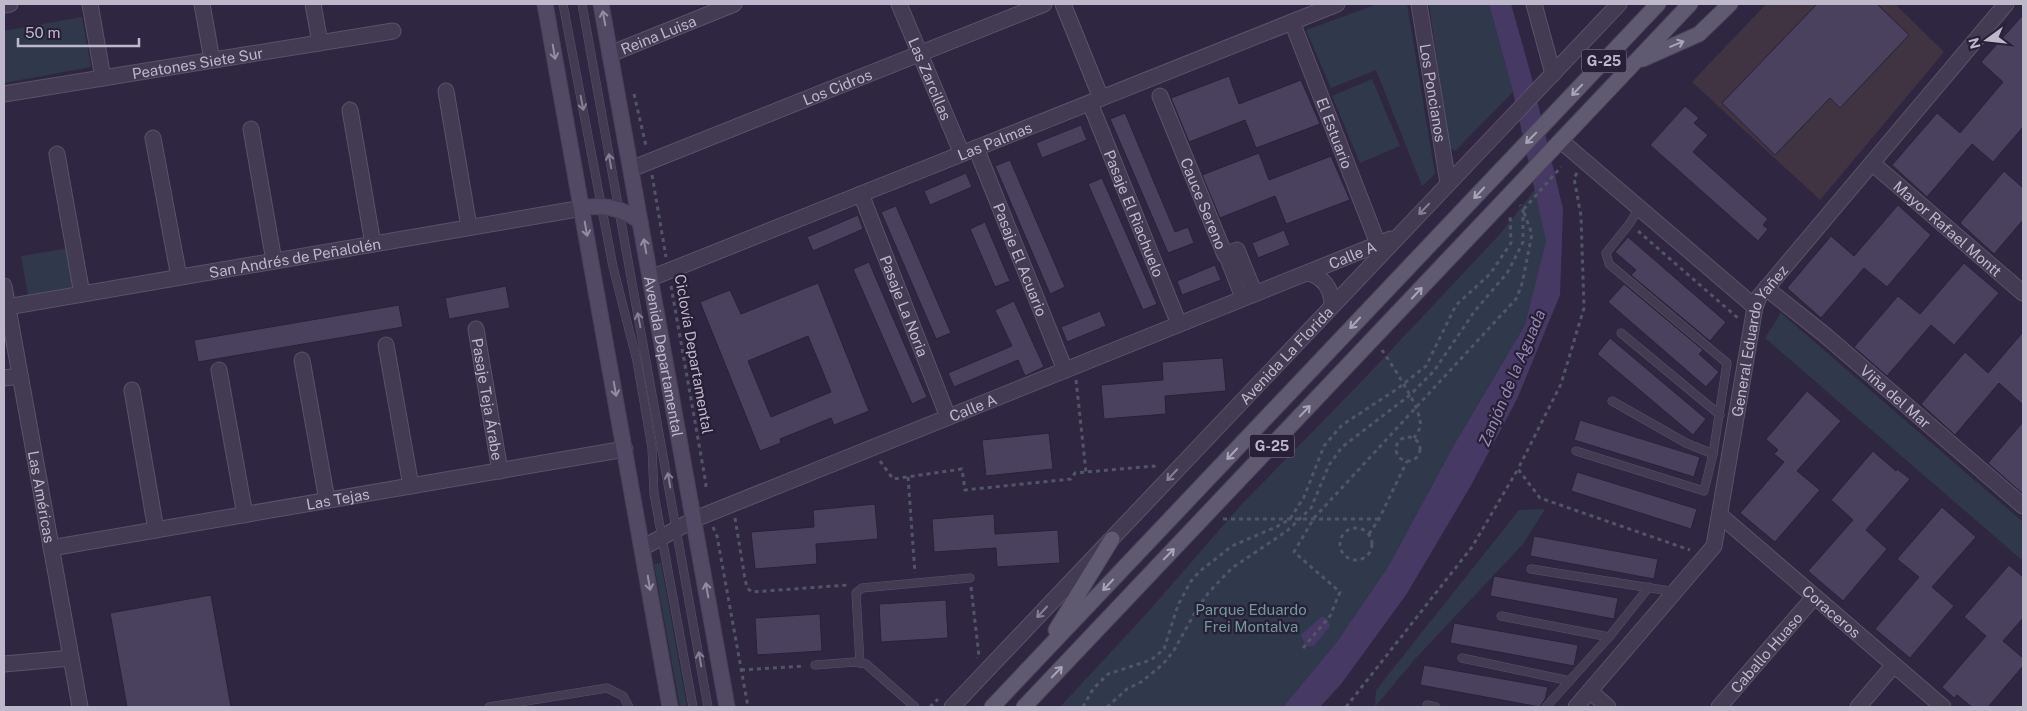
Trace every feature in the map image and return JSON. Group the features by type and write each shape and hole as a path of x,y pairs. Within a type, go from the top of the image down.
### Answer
{"main road":[{"path":"545,4 583,208 670,707"},
{"name":"Avenida Departamental","path":"601,4 727,707"},
{"name":"Avenida La Florida","path":"992,707 1658,4"},
{"name":"G-25","path":"1024,707 1690,4"},
{"path":"1633,65 1654,53 1698,34 1730,4"},
{"path":"583,208 602,206 619,209 640,221"},
{"path":"1041,655 1112,539"}],"street":[{"path":"4,5 10,4"},
{"path":"90,4 103,78"},
{"path":"202,4 212,60"},
{"path":"313,4 320,42"},
{"name":"Reina Luisa","path":"610,54 734,4"},
{"name":"Las Zarcillas","path":"899,4 920,54 969,151"},
{"name":"Los Cidros","path":"631,170 1044,4"},
{"name":"Pasaje El Riachuelo","path":"1063,4 1096,100 1179,324"},
{"name":"Las Palmas","path":"651,278 1337,4"},
{"name":"Los Poncianos","path":"1419,4 1448,183"},
{"path":"1534,4 1548,79"},
{"name":"Avenida La Florida","path":"952,707 1619,4"},
{"name":"General Eduardo Yañez","path":"1576,707 1714,546 1721,516 1754,307 1766,288 2006,4"},
{"name":"El Estuario","path":"1292,22 1378,244"},
{"name":"Peatones Siete Sur","path":"4,94 393,31"},
{"path":"446,91 469,227"},
{"name":"Cauce Sereno","path":"1160,96 1225,255 1237,250 1248,296"},
{"path":"350,110 373,244"},
{"path":"251,129 274,261"},
{"path":"153,138 179,277"},
{"path":"1557,145 1639,208 1754,307"},
{"name":"Pasaje El Acuario","path":"969,151 1070,368"},
{"path":"57,154 82,294"},
{"name":"Mayor Rafael Montt","path":"1872,163 2023,293"},
{"name":"Pasaje La Noria","path":"861,194 948,417"},
{"name":"San Andrés de Peñalolén","path":"8,307 583,208"},
{"name":"Calle A","path":"642,548 694,519 710,513 737,511 948,417 1398,236"},
{"name":"Calle A","path":"1306,273 1319,278 1327,286 1332,305"},
{"name":"Las Américas","path":"4,286 80,707"},
{"name":"Viña del Mar","path":"1766,288 1825,335 2023,506"},
{"name":"Pasaje Teja Árabe","path":"476,329 500,471"},
{"path":"386,345 411,486"},
{"path":"302,360 327,500"},
{"path":"219,370 245,515"},
{"path":"4,378 20,376"},
{"path":"132,390 156,530"},
{"name":"Las Tejas","path":"51,548 625,449"},
{"name":"Coraceros","path":"1721,516 1943,707"},
{"name":"Caballo Huaso","path":"1719,707 1814,596"},
{"path":"4,664 70,658"},
{"path":"1858,707 1894,665"},
{"path":"1590,691 1608,707"}],"lane":[{"path":"563,4 613,268 638,366 652,448 654,494 693,707"},
{"path":"582,4 708,707"},
{"path":"1576,451 1704,491 1713,454 1727,363 1609,264 1606,254 1639,208"},
{"path":"1621,333 1720,414"},
{"path":"1612,401 1686,443 1713,454"},
{"path":"1531,569 1676,592"},
{"path":"860,663 856,593 859,590 862,588 970,578"},
{"path":"1546,707 1609,637 1649,587"},
{"path":"1501,616 1609,637"},
{"path":"1462,658 1570,681"},
{"path":"815,665 866,664 915,707"},
{"path":"489,707 607,688 623,696 629,707"},
{"path":"1427,705 1436,707"}],"path":[{"name":"Ciclovía Departamental","path":"633,86 650,162 710,513 717,536 748,707"},
{"path":"1107,707 1127,689 1141,682 1162,665 1173,652 1208,592 1232,568 1249,559 1302,518 1311,508 1329,465 1342,447 1410,395 1434,371 1474,312 1507,274 1523,242 1523,210 1561,167"},
{"path":"1346,707 1472,547 1518,469 1561,384 1584,308 1581,216 1574,178 1577,173 1584,179"},
{"path":"1303,648 1330,616 1340,592 1294,552 1314,518 1516,299 1522,284 1532,234 1514,190"},
{"path":"1083,707 1093,689 1108,674 1151,660 1164,650 1178,605 1191,581 1200,571 1232,546 1290,519 1304,496 1324,446 1333,434 1356,415 1404,384 1426,366 1456,305 1490,274 1511,244 1514,190"},
{"path":"1630,223 1741,321"},
{"path":"1374,339 1410,395 1420,427 1414,438"},
{"path":"1070,368 1086,472"},
{"path":"1403,437 1414,438 1420,447 1420,453 1417,458 1407,461 1398,456 1395,445 1403,437"},
{"path":"872,464 881,460 893,479 962,469 965,490 1070,479 1075,473 1154,466 1170,478"},
{"path":"1368,534 1379,519 1407,461"},
{"path":"1518,469 1540,498 1696,552"},
{"path":"908,477 915,583"},
{"path":"737,511 745,579 747,588 752,592 854,585 859,590"},
{"path":"1202,519 1379,519"},
{"path":"1358,528 1368,534 1372,545 1367,556 1351,560 1342,552 1340,545 1345,532 1358,528"},
{"path":"970,578 979,656 972,662"},
{"path":"741,670 815,665"},
{"path":"930,707 942,694"}],"shaded area":[{"path":"1766,4 1895,4 1944,52 1820,200 1692,82"}],"green space":[{"path":"1378,4 1407,4 1435,174 1422,186 1376,70 1331,88 1306,30"},
{"path":"1429,4 1489,4 1513,92 1455,151 1449,147"},
{"path":"82,17 91,67 4,83 4,31"},
{"path":"1372,79 1400,146 1360,163 1332,96"},
{"name":"Parque Eduardo Frei Montalva","path":"1535,189 1546,241 1525,325 1454,445 1388,567 1336,643 1283,707 1060,707 1147,613 1241,505 1362,381 1501,233"},
{"path":"70,248 77,286 28,295 21,256"},
{"path":"1781,313 2023,522 2023,561 1765,338"},
{"path":"1545,509 1523,544 1414,660 1375,707 1376,690 1519,510"},
{"path":"661,563 687,707 680,707 654,564"}],"water":[{"name":"Zanjón de la Aguada","path":"1489,4 1511,4 1531,75 1563,209 1560,295 1517,399 1470,487 1406,595 1341,684 1320,707 1283,707 1336,643 1388,567 1454,445 1525,325 1546,241 1513,92"},
{"path":"1321,617 1327,618 1330,626 1314,646 1306,646 1301,635"}],"building":[{"path":"1817,4 1877,4 1909,35 1840,108 1830,98 1775,155 1722,103"},
{"path":"2023,15 2023,127 1993,162 1972,144 1927,197 1892,165 1937,113 1960,133 2003,82 1981,62"},
{"path":"1229,76 1239,104 1301,80 1320,124 1256,148 1245,120 1189,142 1171,98"},
{"path":"1685,106 1699,118 1694,123 1708,135 1693,152 1768,219 1763,225 1768,229 1758,241 1650,145"},
{"path":"1125,113 1175,232 1188,227 1194,243 1168,253 1110,119"},
{"path":"1081,125 1087,140 1042,158 1036,143"},
{"path":"1259,153 1269,180 1331,156 1350,200 1286,224 1275,196 1220,218 1202,175"},
{"path":"1010,160 1065,287 1050,294 995,166"},
{"path":"2004,171 2023,188 2023,220 1994,254 1960,223"},
{"path":"966,173 972,187 930,205 924,191"},
{"path":"1102,178 1157,304 1143,310 1088,184"},
{"path":"1898,205 1931,235 1887,287 1864,268 1821,318 1787,288 1831,236 1854,256"},
{"path":"896,206 951,333 936,339 881,212"},
{"path":"858,215 863,229 813,251 807,237"},
{"path":"985,222 1010,281 995,287 970,229"},
{"path":"1284,230 1290,245 1258,258 1252,243"},
{"path":"1628,237 1726,322 1710,341 1631,275 1636,270 1615,252"},
{"path":"869,262 927,397 912,404 853,269"},
{"path":"1964,263 1999,293 1954,345 1931,325 1887,376 1854,347 1898,296 1920,314"},
{"path":"1215,265 1221,280 1182,295 1177,281"},
{"path":"818,283 869,411 834,425 831,418 780,439 781,443 760,451 700,302 730,290 741,314","holes":["808,336 831,392 771,417 748,361"]},
{"path":"1624,284 1703,350 1699,354 1719,372 1706,387 1608,302"},
{"path":"506,286 510,308 449,319 445,298"},
{"path":"1014,301 1044,367 1025,376 1018,360 954,387 948,373 1012,346 995,310"},
{"path":"399,305 403,327 198,362 194,340"},
{"path":"1100,311 1106,326 1067,342 1061,327"},
{"path":"2023,332 2023,405 1999,383 1955,435 1921,404 1965,352 1988,373"},
{"path":"1610,338 1706,419 1693,435 1597,354"},
{"path":"1223,358 1226,391 1165,396 1166,414 1104,419 1101,385 1163,380 1162,362"},
{"path":"1807,391 1841,421 1797,471 1820,490 1775,542 1740,513 1784,462 1774,454 1778,450 1766,439"},
{"path":"1580,420 1700,457 1694,477 1574,440"},
{"path":"2023,422 2023,494 1988,463"},
{"path":"1049,433 1053,469 986,476 982,440"},
{"path":"1873,451 1896,471 1897,469 1910,479 1866,530 1887,549 1843,601 1808,571 1853,520 1831,500"},
{"path":"1577,472 1697,509 1691,529 1571,491"},
{"path":"875,504 878,539 816,544 817,564 755,569 751,532 814,527 813,510"},
{"path":"1942,507 1976,537 1932,587 1954,606 1910,658 1875,629 1919,577 1897,559"},
{"path":"994,514 995,534 1058,530 1060,563 997,567 996,548 934,552 932,519"},
{"path":"1534,536 1658,559 1654,579 1530,556"},
{"path":"2009,565 2023,577 2023,618 2003,641 2023,658 2023,666 1988,707 1972,707 1957,695 1954,698 1942,687 1986,636 1964,617"},
{"path":"1494,576 1618,598 1614,619 1490,596"},
{"path":"211,595 231,707 127,707 110,613"},
{"path":"946,600 948,638 881,642 879,604"},
{"path":"820,614 822,651 757,655 755,618"},
{"path":"1454,623 1578,645 1574,666 1450,643"},
{"path":"1424,665 1548,687 1545,699 1540,707 1420,685"}]}
